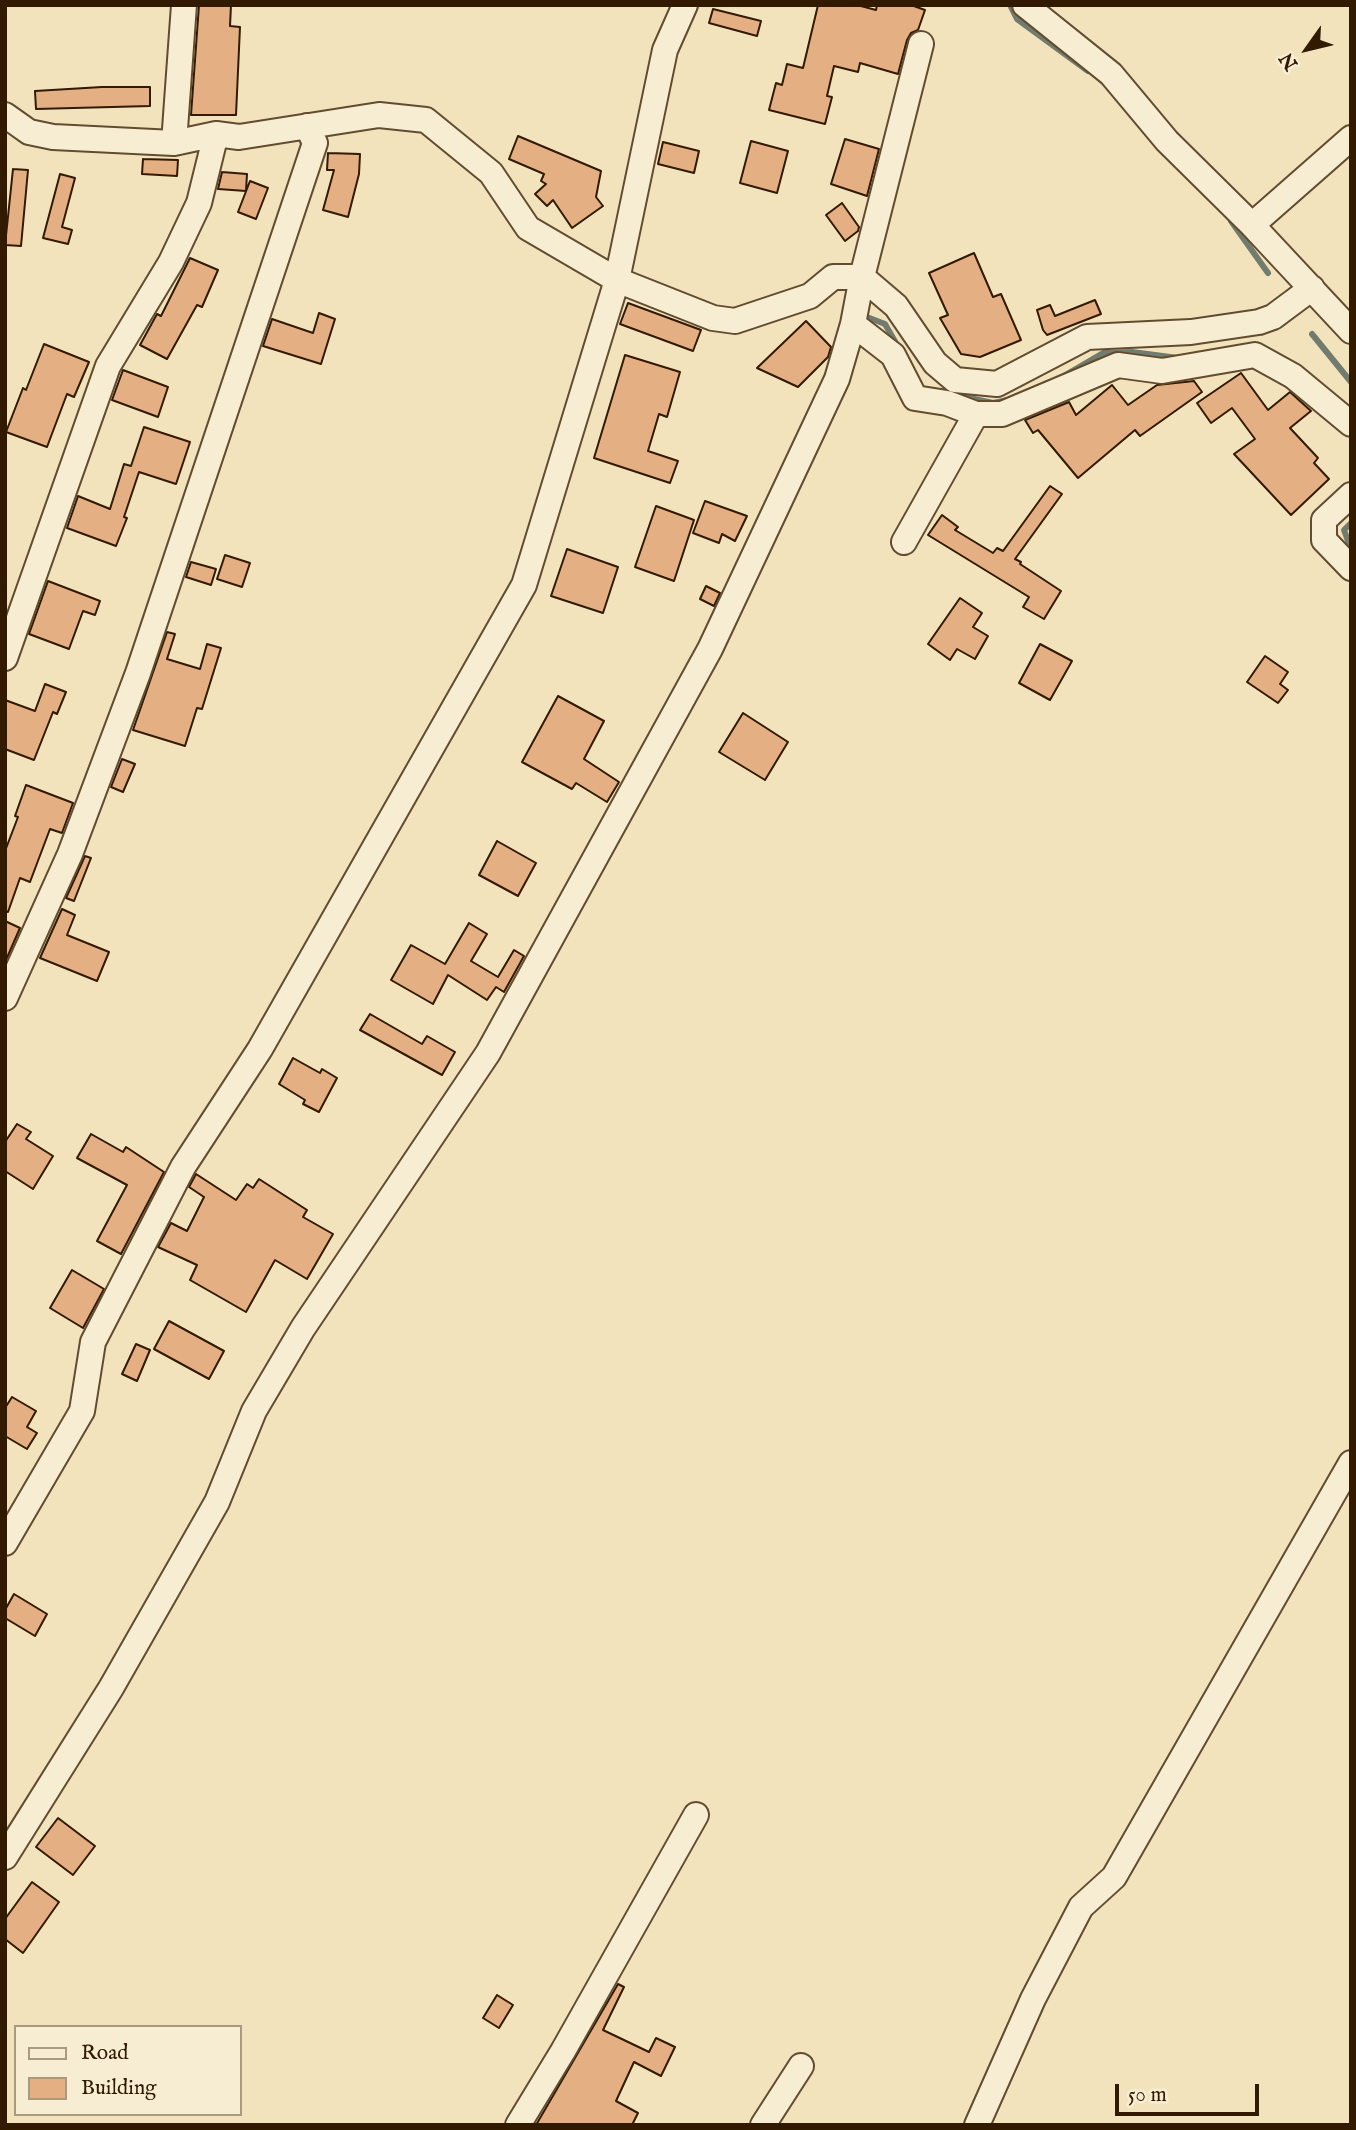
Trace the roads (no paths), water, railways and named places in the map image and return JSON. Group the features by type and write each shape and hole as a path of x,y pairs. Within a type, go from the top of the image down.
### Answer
{"street":[{"path":"174,143 184,5"},
{"path":"5,1543 82,1411 93,1342 183,1167 260,1049 524,585 617,279 665,50 685,5"},
{"path":"1025,5 1111,74 1167,141 1252,225 1351,331"},
{"path":"5,1857 111,1688 184,1560 216,1502 254,1412 303,1328 495,1041 710,649 837,379 853,324 921,44"},
{"path":"5,115 29,132 53,137 174,143 216,134 239,137 379,115 426,120 491,173 528,228 617,279 713,318 735,321 810,296 833,277 863,277 896,306 936,363 955,380 997,384 1087,337 1191,332 1259,322 1273,317 1312,288"},
{"path":"5,998 70,854 138,673 315,143 307,126"},
{"path":"5,658 108,366 171,262 199,203 216,134"},
{"path":"1252,225 1351,138"},
{"path":"853,324 893,355 915,398 947,403 976,414 1002,414 1118,365 1162,371 1255,355 1293,376 1351,424"},
{"path":"904,542 976,414"},
{"path":"1351,495 1324,520 1324,540 1351,568"},
{"path":"977,2125 1033,1999 1081,1907 1114,1877 1351,1463"},
{"path":"518,2125 564,2051 696,1815"},
{"path":"763,2125 801,2066"}],"waterway":[{"path":"1010,5 1017,19 1088,71"},
{"path":"1231,221 1268,273"},
{"path":"859,314 885,324 897,345"},
{"path":"1312,334 1351,382"},
{"path":"1062,377 1103,353 1132,352 1178,358"},
{"path":"960,396 993,403 1008,400"},
{"path":"1351,523 1344,530 1351,549"}]}
